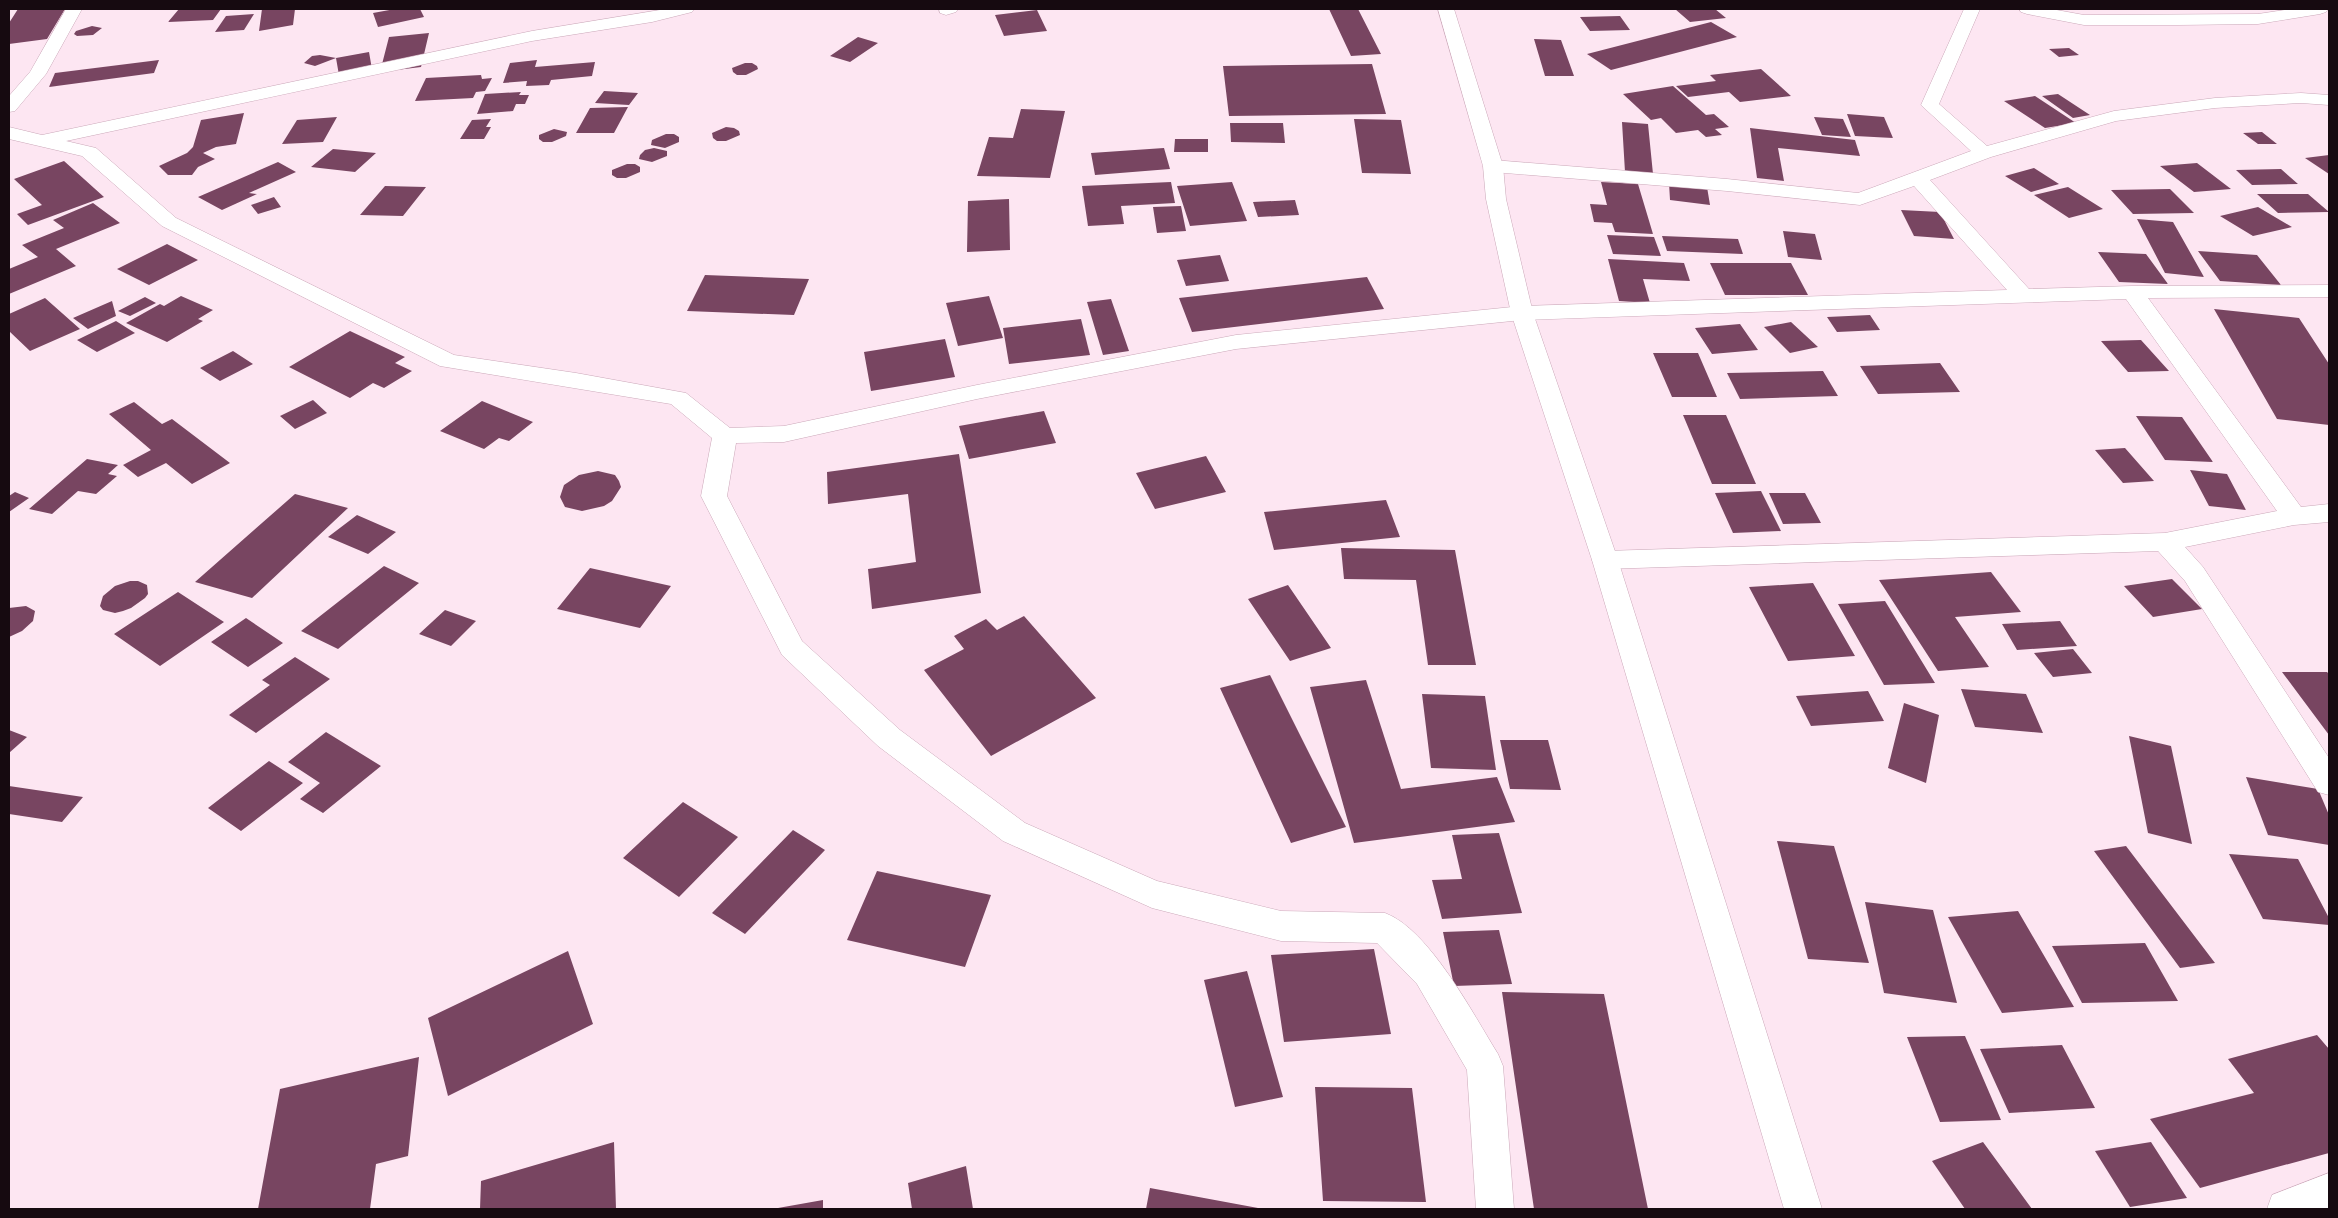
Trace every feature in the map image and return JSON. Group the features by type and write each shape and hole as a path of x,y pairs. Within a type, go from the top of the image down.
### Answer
{"main road":[{"path":"9,107 37,74 74,9"},
{"path":"44,140 532,36 646,13 686,9"},
{"path":"1446,9 1493,166 1496,199 1522,313 1605,560 1803,1209"},
{"path":"1972,9 1930,105 1984,153"},
{"path":"2027,9 2084,20 2258,19 2320,9"},
{"path":"2233,9 2258,19"},
{"path":"1493,166 1717,184 1860,199 1984,153 2114,116 2215,103 2301,98 2329,100"},
{"path":"9,133 89,152 169,222 448,361 576,380 678,398 725,436 784,434 977,392 1236,342 1522,313 2132,292 2329,291"},
{"path":"1918,178 2024,296"},
{"path":"2132,292 2294,516"},
{"path":"725,436 714,496 792,648 889,738 1014,832 1152,894 1281,926 1385,928 1429,973 1485,1066 1495,1209"},
{"path":"1605,560 2165,542 2294,516 2329,514"},
{"path":"2165,542 2194,574 2329,783"},
{"path":"2286,1209 2329,1192"}],"building":[{"path":"18,9 65,9 47,39 9,44 9,23"},
{"path":"179,9 221,9 213,20 168,22"},
{"path":"262,9 295,9 293,25 259,31"},
{"path":"395,9 420,9 424,17 378,27 373,13"},
{"path":"1329,9 1358,9 1381,54 1351,56"},
{"path":"1675,9 1715,9 1726,18 1690,22"},
{"path":"1037,10 1047,31 1004,36 995,15"},
{"path":"254,14 244,30 215,32 226,16"},
{"path":"1620,16 1630,30 1590,31 1580,17"},
{"path":"1711,22 1737,37 1611,70 1587,54"},
{"path":"92,26 102,28 93,35 77,36 74,34 76,31"},
{"path":"429,33 421,67 380,72 389,37"},
{"path":"858,37 878,43 850,62 830,56"},
{"path":"1534,39 1561,40 1574,76 1545,76"},
{"path":"2069,48 2079,55 2059,57 2049,49"},
{"path":"369,52 373,75 340,81 336,58"},
{"path":"320,55 336,58 315,66 304,63 312,56"},
{"path":"159,60 154,73 49,87 55,73"},
{"path":"537,60 535,67 595,62 592,76 551,80 549,85 526,86 527,81 503,83 510,63"},
{"path":"745,63 752,63 758,69 746,75 737,75 733,72 732,68"},
{"path":"1372,64 1386,114 1229,116 1223,66"},
{"path":"1761,69 1791,96 1740,102 1729,92 1688,97 1676,86 1716,81 1710,75"},
{"path":"481,75 482,79 492,78 485,91 476,92 473,98 415,101 426,78"},
{"path":"1673,86 1706,115 1714,114 1729,127 1715,129 1722,135 1706,137 1698,130 1676,133 1661,118 1651,120 1623,94"},
{"path":"604,91 638,93 629,105 595,103"},
{"path":"521,92 519,95 529,95 525,104 516,104 513,111 477,114 485,94"},
{"path":"2058,94 2090,115 2073,118 2042,96"},
{"path":"2035,96 2076,123 2045,128 2004,101"},
{"path":"628,107 614,133 576,133 590,108"},
{"path":"1021,109 1065,111 1050,178 977,176 989,137 1013,138"},
{"path":"244,113 236,144 216,147 203,153 215,159 198,167 192,175 168,175 159,166 187,153 193,147 201,120"},
{"path":"1847,114 1884,117 1893,138 1855,136"},
{"path":"337,117 323,142 282,144 297,120"},
{"path":"1814,117 1843,119 1851,137 1822,135"},
{"path":"491,119 486,127 491,127 484,139 460,139 472,120"},
{"path":"1354,119 1401,120 1411,174 1362,173"},
{"path":"1622,122 1648,124 1653,174 1625,172"},
{"path":"1230,123 1283,123 1285,143 1231,142"},
{"path":"726,127 734,128 739,131 740,135 726,141 717,141 713,138 712,133"},
{"path":"1750,128 1855,140 1860,156 1778,148 1784,181 1757,178"},
{"path":"554,129 567,132 566,136 552,142 543,142 539,139 539,135"},
{"path":"2262,132 2277,144 2258,144 2243,133"},
{"path":"666,134 674,134 679,137 679,142 665,148 651,145 652,140"},
{"path":"1175,139 1208,139 1208,152 1174,152"},
{"path":"654,148 667,151 667,156 652,162 639,159 645,150"},
{"path":"1164,148 1170,169 1095,175 1091,153"},
{"path":"333,149 376,153 355,172 311,167"},
{"path":"2329,155 2329,174 2305,158"},
{"path":"64,161 104,197 28,225 17,214 42,205 14,179"},
{"path":"278,162 296,172 249,193 257,194 222,210 198,197"},
{"path":"2197,163 2231,189 2194,192 2160,166"},
{"path":"627,164 635,164 640,167 640,172 626,178 617,178 612,175 612,170"},
{"path":"2034,168 2059,184 2031,192 2005,176"},
{"path":"2281,169 2298,184 2252,185 2236,170"},
{"path":"1171,182 1175,203 1121,206 1124,224 1088,226 1082,186"},
{"path":"1232,182 1247,221 1190,226 1177,186"},
{"path":"1601,182 1638,184 1653,234 1615,232 1612,223 1594,222 1590,204 1607,205"},
{"path":"1669,183 1707,187 1710,205 1670,200"},
{"path":"385,186 426,187 403,216 360,215"},
{"path":"2068,187 2103,209 2069,218 2034,195"},
{"path":"2170,189 2194,213 2133,214 2111,190"},
{"path":"2257,194 2308,194 2329,212 2278,213"},
{"path":"274,197 281,207 258,214 251,205"},
{"path":"1009,199 1010,250 967,252 968,201"},
{"path":"1295,200 1299,215 1258,217 1253,202"},
{"path":"93,203 120,223 56,249 76,266 9,294 9,269 38,257 22,245 64,228 53,220"},
{"path":"1181,206 1186,231 1157,233 1153,207"},
{"path":"2258,207 2292,227 2253,236 2220,216"},
{"path":"1901,210 1940,212 1954,239 1914,236"},
{"path":"2137,219 2173,222 2204,277 2165,273"},
{"path":"1783,231 1815,234 1822,260 1788,257"},
{"path":"1607,235 1654,237 1661,256 1613,254"},
{"path":"1662,236 1738,239 1743,254 1667,251"},
{"path":"167,244 198,260 149,285 117,269"},
{"path":"2198,251 2257,255 2281,285 2220,281"},
{"path":"2098,252 2146,254 2168,284 2119,282"},
{"path":"1220,255 1229,281 1186,286 1177,260"},
{"path":"1608,259 1684,263 1690,281 1643,279 1650,303 1619,301"},
{"path":"1710,263 1791,263 1808,295 1725,295"},
{"path":"705,275 809,279 794,315 687,311"},
{"path":"1367,277 1384,309 1192,332 1179,298"},
{"path":"181,296 213,310 198,319 203,321 167,342 126,323 160,304 164,306"},
{"path":"989,296 1003,338 958,346 946,303"},
{"path":"145,297 156,303 130,316 118,311"},
{"path":"45,298 80,329 30,351 9,331 9,314"},
{"path":"1111,299 1129,351 1103,355 1087,302"},
{"path":"112,301 116,316 88,329 73,318"},
{"path":"2214,309 2299,318 2329,364 2329,425 2277,419"},
{"path":"1870,315 1880,330 1837,332 1827,317"},
{"path":"1081,319 1090,355 1009,364 1003,328"},
{"path":"116,321 135,333 97,352 77,340"},
{"path":"1791,322 1818,347 1790,353 1764,327"},
{"path":"1740,324 1758,350 1712,354 1695,328"},
{"path":"350,331 405,357 395,363 412,371 384,388 373,383 350,398 289,367"},
{"path":"945,339 955,377 871,391 864,352"},
{"path":"2141,340 2169,371 2128,372 2101,341"},
{"path":"233,351 253,364 220,381 200,368"},
{"path":"1653,353 1698,353 1717,397 1672,397"},
{"path":"1940,363 1960,392 1878,394 1860,366"},
{"path":"1823,371 1838,396 1740,399 1727,373"},
{"path":"313,400 327,413 295,429 280,416"},
{"path":"482,401 533,422 509,441 499,438 484,449 440,431"},
{"path":"134,402 162,424 172,419 230,463 192,484 166,463 138,477 123,465 151,450 109,414"},
{"path":"1044,411 1056,443 969,459 959,426"},
{"path":"1683,415 1726,415 1756,484 1712,484"},
{"path":"2136,416 2182,417 2213,462 2165,460"},
{"path":"2125,448 2154,481 2123,483 2095,450"},
{"path":"959,454 981,593 872,609 868,569 916,562 908,494 828,504 827,472"},
{"path":"1206,456 1226,492 1155,509 1136,473"},
{"path":"87,459 118,465 108,474 117,476 96,494 78,491 52,514 29,509"},
{"path":"2190,470 2227,474 2246,510 2209,506"},
{"path":"598,471 615,475 619,481 621,487 612,501 604,506 582,511 565,507 560,497 564,485 579,475"},
{"path":"1761,491 1781,531 1733,533 1715,493"},
{"path":"15,492 29,498 9,512 9,496"},
{"path":"1769,493 1805,493 1821,523 1783,524"},
{"path":"295,494 348,508 252,598 195,582"},
{"path":"1386,500 1400,537 1274,550 1264,512"},
{"path":"357,515 396,532 368,554 328,537"},
{"path":"1341,548 1455,550 1476,665 1428,665 1416,580 1344,579"},
{"path":"384,566 419,583 338,649 301,631"},
{"path":"590,568 671,586 640,628 557,609"},
{"path":"1991,572 2021,612 1955,617 1989,667 1938,671 1879,580"},
{"path":"2172,579 2202,609 2153,617 2124,586"},
{"path":"130,581 138,581 147,585 148,594 145,598 123,611 115,613 103,610 100,606 103,596 115,586"},
{"path":"1813,583 1855,656 1788,661 1749,587"},
{"path":"1288,585 1331,648 1290,661 1248,599"},
{"path":"178,592 224,622 160,666 114,634"},
{"path":"1885,601 1935,683 1884,685 1838,604"},
{"path":"26,606 35,611 33,621 22,631 9,637 9,608"},
{"path":"445,610 476,621 451,646 419,634"},
{"path":"1024,616 1096,698 991,756 924,670 964,649 954,636 986,619 997,630"},
{"path":"246,618 283,643 248,667 211,642"},
{"path":"2060,621 2077,646 2017,650 2002,624"},
{"path":"2073,649 2092,673 2053,677 2034,653"},
{"path":"295,657 330,679 256,733 229,715 270,685 262,680"},
{"path":"2282,672 2327,672 2329,674 2329,735"},
{"path":"1270,675 1346,827 1291,843 1220,688"},
{"path":"1366,680 1401,789 1497,777 1515,822 1354,843 1310,687"},
{"path":"1961,689 2026,694 2043,733 1975,727"},
{"path":"1868,691 1884,721 1811,726 1796,696"},
{"path":"1422,694 1485,696 1496,770 1431,768"},
{"path":"1904,703 1939,715 1926,783 1888,768"},
{"path":"9,730 27,737 9,753"},
{"path":"326,732 381,766 323,813 300,799 320,783 288,762"},
{"path":"2129,736 2171,746 2192,844 2148,833"},
{"path":"1500,740 1548,740 1561,790 1510,789"},
{"path":"269,761 303,783 241,831 208,808"},
{"path":"2246,777 2318,789 2329,815 2329,845 2268,835"},
{"path":"9,786 83,797 62,822 9,814"},
{"path":"683,802 738,837 679,897 623,858"},
{"path":"793,830 825,850 745,934 712,913"},
{"path":"1499,833 1522,913 1442,919 1432,880 1462,879 1452,835"},
{"path":"1777,841 1834,846 1869,963 1808,959"},
{"path":"2126,846 2215,963 2180,968 2094,851"},
{"path":"2229,854 2298,859 2329,918 2329,925 2263,919"},
{"path":"877,871 991,895 965,967 847,940"},
{"path":"1865,902 1933,910 1957,1003 1884,993"},
{"path":"2018,911 2074,1007 2002,1013 1948,917"},
{"path":"1499,930 1512,984 1454,986 1443,932"},
{"path":"2145,943 2178,1001 2082,1003 2052,946"},
{"path":"1374,949 1391,1034 1284,1042 1271,955"},
{"path":"568,951 593,1024 448,1096 428,1018"},
{"path":"1247,971 1283,1097 1235,1107 1204,980"},
{"path":"1502,992 1604,994 1648,1209 1534,1209"},
{"path":"2317,1035 2329,1049 2329,1153 2200,1188 2150,1119 2254,1093 2228,1059"},
{"path":"1965,1036 2001,1120 1940,1122 1907,1037"},
{"path":"2062,1045 2095,1108 2009,1113 1980,1049"},
{"path":"419,1057 408,1156 376,1164 370,1209 258,1209 280,1089"},
{"path":"1315,1087 1412,1088 1426,1202 1323,1201"},
{"path":"614,1142 616,1209 480,1209 481,1181"},
{"path":"1983,1142 2032,1209 1965,1209 1932,1161"},
{"path":"2151,1142 2187,1198 2130,1207 2095,1151"},
{"path":"966,1166 973,1209 912,1209 908,1183"},
{"path":"1150,1188 1258,1208 1258,1209 1146,1209"},
{"path":"823,1200 823,1209 778,1209 778,1208"}]}
